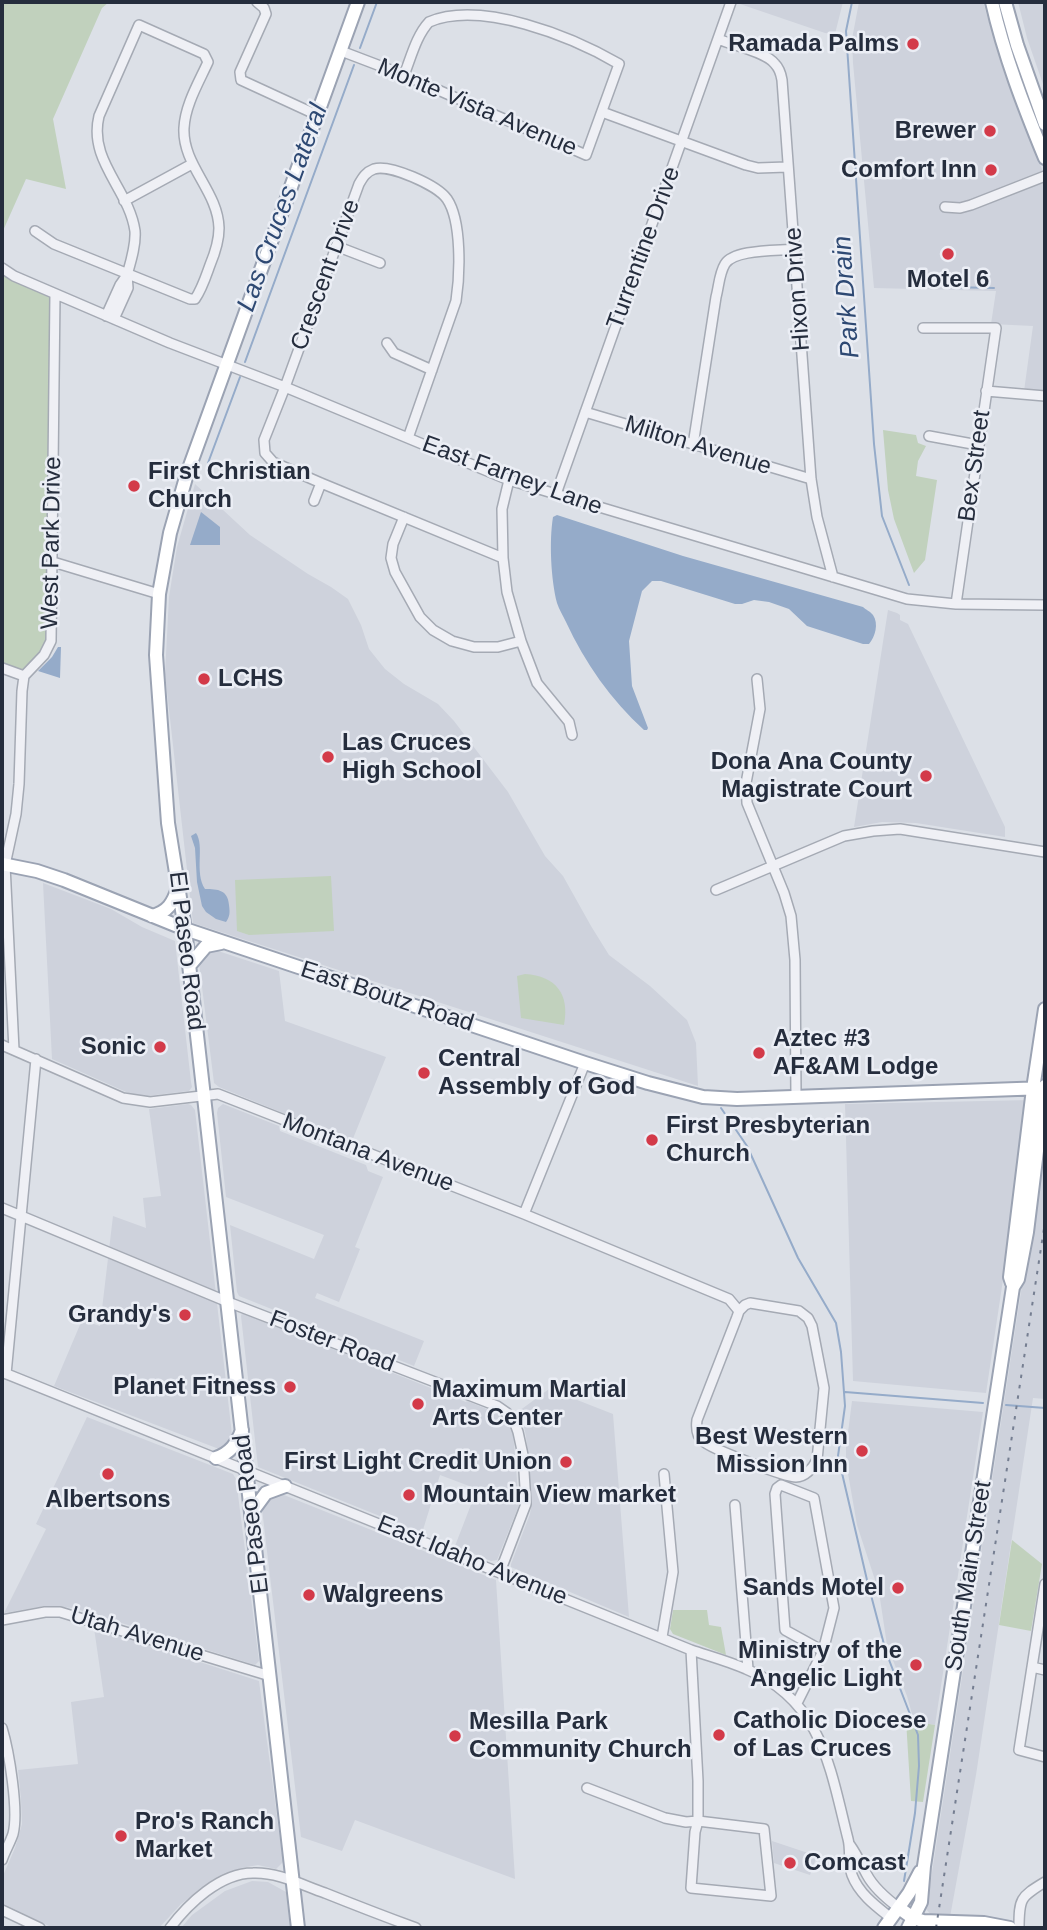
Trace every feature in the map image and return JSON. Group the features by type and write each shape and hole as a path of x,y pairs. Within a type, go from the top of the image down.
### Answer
{"main road":[{"name":"El Paseo Road","path":"298,1928 185,929 169,823 157,685 157,636 159,594 178,503 358,2"},
{"path":"992,2 1013,75 1045,158"},
{"path":"1005,2 1045,124"},
{"name":"East Boutz Road","path":"4,865 37,871 64,880 224,943 585,1063 703,1097 737,1099 1042,1088"},
{"path":"152,916 168,908 178,888"},
{"path":"189,966 206,946 224,943"},
{"name":"South Main Street","path":"910,1925 920,1902 1013,1287 1018,1279 1027,1232 1042,1088 1045,1009"},
{"path":"216,1458 231,1450 242,1430"},
{"path":"252,1512 266,1493 285,1486"},
{"name":"South Main Street","path":"891,1918 924,1866"},
{"path":"891,1918 910,1925 937,1922 984,1923 1010,1928"}],"street":[{"path":"257,2 266,14 240,72 241,80 317,115"},
{"name":"Turrentine Drive","path":"556,494 731,2"},
{"path":"404,75 424,28 439,13 452,7"},
{"path":"533,15 619,64 602,112"},
{"path":"35,231 54,244 127,275 195,299 200,293 215,253 219,228 212,200 192,164 185,141 184,121 208,62 204,54 139,25 103,104 97,126 99,149 132,218 135,233 127,275 128,288 110,317"},
{"name":"Hixon Drive","path":"718,39 768,58 775,63 782,79 811,479 817,517 833,577"},
{"name":"Monte Vista Avenue","path":"341,51 404,75 586,155 602,112 746,166 788,167"},
{"path":"124,201 192,164"},
{"name":"Crescent Drive","path":"408,438 456,301 459,251 448,200 439,191 383,167 365,173 359,184 264,440 265,453 273,462 503,558"},
{"path":"946,207 968,206 1045,176"},
{"path":"336,246 380,263"},
{"path":"692,445 716,297 725,264 736,255 795,249"},
{"name":"East Farney Lane","path":"2,268 14,276 110,317 509,480 907,599 956,604 1045,605"},
{"name":"West Park Drive","path":"24,676 44,655 51,641 55,294"},
{"name":"Bex Street","path":"923,328 996,328 956,604"},
{"path":"387,343 394,353 432,370"},
{"path":"986,391 1045,396"},
{"name":"Milton Avenue","path":"585,412 811,479"},
{"path":"929,436 978,445"},
{"path":"509,480 502,509 507,592 520,641 537,682 569,722 572,735"},
{"path":"314,501 321,483"},
{"path":"404,517 393,544 391,558 395,572 420,617 433,630 452,641 474,647 498,647 520,641"},
{"path":"53,562 159,594"},
{"path":"2,668 24,676 16,813 4,865 14,1050"},
{"path":"757,679 760,709 746,783 747,803 791,916 795,940 796,1097"},
{"path":"716,890 844,836 900,829 1045,852"},
{"name":"Montana Avenue","path":"2,1045 131,1100 149,1102 218,1094 227,1097 524,1214 729,1300 739,1311"},
{"path":"4,1373 36,1059"},
{"path":"524,1214 585,1063"},
{"name":"Foster Road","path":"2,1209 228,1302 497,1406 507,1413 514,1421 520,1440 526,1504 500,1572"},
{"path":"750,1303 794,1309 804,1314 812,1326 824,1395 817,1461 803,1475 787,1476 714,1447 698,1436 697,1420 739,1311 750,1303"},
{"name":"East Idaho Avenue","path":"4,1373 691,1650 748,1670 778,1686 797,1703 813,1725 825,1754 849,1843 851,1874 873,1904 891,1918"},
{"path":"662,1637 673,1572 664,1474"},
{"path":"797,1703 823,1651 834,1608 814,1498 781,1485 775,1494 785,1630 823,1651"},
{"path":"735,1505 748,1670"},
{"path":"1045,1584 1020,1750 1045,1757"},
{"name":"Utah Avenue","path":"2,1620 60,1612 270,1676"},
{"path":"587,1788 665,1818 686,1822 698,1821 764,1829 771,1896 691,1888 698,1821 698,1781 691,1650"},
{"path":"1032,1667 1045,1670"},
{"path":"2,1728 9,1751 14,1803 13,1832 2,1860"},
{"name":"East Idaho Avenue","path":"849,1843 868,1877 883,1895 891,1918"},
{"path":"170,1928 199,1896 238,1875 251,1873 269,1874 293,1881 416,1928"},
{"path":"1019,1928 1023,1897 1045,1882"},
{"path":"2,1910 40,1928"}],"shaded area":[{"path":"843,2 835,34 825,33 740,4"},
{"path":"859,2 983,2 1004,72 1045,177 1045,392 1024,391 1033,326 991,324 996,291 874,288 853,63 852,39"},
{"path":"1018,2 1045,2 1045,90 1027,38"},
{"name":"Las Cruces High School","path":"195,484 250,535 348,599 369,649 385,669 438,704 454,721 508,792 545,856 563,876 609,955 650,986 687,1020 696,1043 698,1086 193,923 165,674 169,597 177,547"},
{"path":"888,610 900,615 900,620 908,624 1005,827 1005,837 916,823 882,822 854,827"},
{"path":"43,883 111,909 142,927 175,941 192,1087 189,1091 133,1095 52,1059"},
{"path":"212,949 279,971 285,1021 386,1057 352,1141 214,1083 199,963"},
{"path":"1030,1100 986,1393 853,1381 845,1104"},
{"path":"188,1104 195,1110 232,1435 224,1448 219,1449 54,1386 82,1320 100,1326 113,1216 146,1228 143,1198 161,1196 149,1109"},
{"path":"223,1104 279,1126 280,1131 366,1165 368,1171 383,1177 355,1247 360,1249 339,1302 317,1293 315,1298 424,1341 414,1366 239,1296 230,1225 314,1259 324,1235 226,1197 217,1113"},
{"path":"1045,1135 1045,1399 1033,1398 976,1775 950,1917 932,1916 926,1909"},
{"path":"242,1313 504,1418 513,1431 519,1505 497,1560 491,1561 455,1546 477,1489 440,1475 422,1533 258,1467"},
{"path":"549,1389 613,1414 629,1617 511,1567 531,1508 526,1436 518,1414"},
{"path":"852,1401 983,1412 935,1725 914,1721 887,1645 879,1592 857,1525 846,1462"},
{"path":"87,1417 233,1474 236,1479 259,1661 255,1665 74,1608 45,1606 4,1613 46,1529 36,1524"},
{"path":"279,1493 496,1580 515,1879 355,1820 342,1851 301,1837 262,1509 265,1500"},
{"path":"94,1628 259,1681 283,1862 276,1869 258,1865 241,1868 213,1881 181,1904 159,1928 53,1928 2,1903 2,1878 22,1824 18,1770 78,1764 71,1702 104,1697"},
{"path":"772,1841 817,1856 810,1875 774,1863"},
{"path":"252,1881 268,1882 286,1892 290,1928 181,1928 192,1915 225,1891"}],"green space":[{"path":"2,2 109,2 102,8 53,119 66,189 26,179 2,233"},
{"path":"2,268 55,294 51,641 24,676 2,668"},
{"path":"883,430 916,435 918,443 926,446 918,461 916,476 937,480 925,560 914,573 894,519 888,490"},
{"path":"331,876 334,931 249,935 237,931 235,880"},
{"path":"525,974 545,978 558,989 565,1004 564,1025 521,1018 517,976"},
{"path":"1012,1540 1042,1564 1031,1631 999,1625"},
{"path":"673,1610 707,1610 709,1625 721,1627 726,1655 673,1634 670,1629"},
{"path":"906,1720 935,1725 923,1802 911,1801"}],"water":[{"path":"201,512 220,527 220,545 190,545"},
{"path":"557,515 683,556 863,607 875,619 874,634 869,644 863,644 807,626 789,609 769,602 754,600 735,604 661,581 652,581 642,591 629,641 632,686 648,728 644,730 600,680 573,637 558,605 553,583 551,549 553,517"},
{"path":"58,647 61,647 60,678 38,671 52,657"},
{"path":"196,833 200,845 202,882 205,889 218,890 227,896 230,912 226,922 216,919 202,906 191,836"}],"waterway":[{"name":"Las Cruces Lateral","path":"360,48 377,2"},
{"name":"Park Drain","path":"852,2 846,31 874,444 882,516 909,585"},
{"name":"Las Cruces Lateral","path":"245,362 354,65"},
{"path":"948,287 994,288"},
{"name":"Las Cruces Lateral","path":"208,463 240,377"},
{"name":"Las Cruces Lateral","path":"721,1108 747,1146 798,1258 836,1323 845,1406 838,1456 886,1652 918,1735 919,1766 915,1813 904,1881"},
{"path":"845,1392 983,1403"},
{"path":"1006,1405 1045,1408"}],"railway":[{"path":"936,1928 1045,1222"}],"place":[{"name":"Ramada Palms","path":"913,44"},
{"name":"Brewer","path":"990,131"},
{"name":"Comfort Inn","path":"991,170"},
{"name":"Motel 6","path":"948,254"},
{"name":"First Christian Church","path":"134,486"},
{"name":"LCHS","path":"204,679"},
{"name":"Las Cruces High School","path":"328,757"},
{"name":"Dona Ana County Magistrate Court","path":"926,776"},
{"name":"Sonic","path":"160,1047"},
{"name":"Aztec #3 AF&AM Lodge","path":"759,1053"},
{"name":"Central Assembly of God","path":"424,1073"},
{"name":"First Presbyterian Church","path":"652,1140"},
{"name":"Grandy's","path":"185,1315"},
{"name":"Planet Fitness","path":"290,1387"},
{"name":"Maximum Martial Arts Center","path":"418,1404"},
{"name":"Best Western Mission Inn","path":"862,1451"},
{"name":"First Light Credit Union","path":"566,1462"},
{"name":"Albertsons","path":"108,1474"},
{"name":"Mountain View market","path":"409,1495"},
{"name":"Sands Motel","path":"898,1588"},
{"name":"Walgreens","path":"309,1595"},
{"name":"Ministry of the Angelic Light","path":"916,1665"},
{"name":"Catholic Diocese of Las Cruces","path":"719,1735"},
{"name":"Mesilla Park Community Church","path":"455,1736"},
{"name":"Pro's Ranch Market","path":"121,1836"},
{"name":"Comcast","path":"790,1863"}]}
